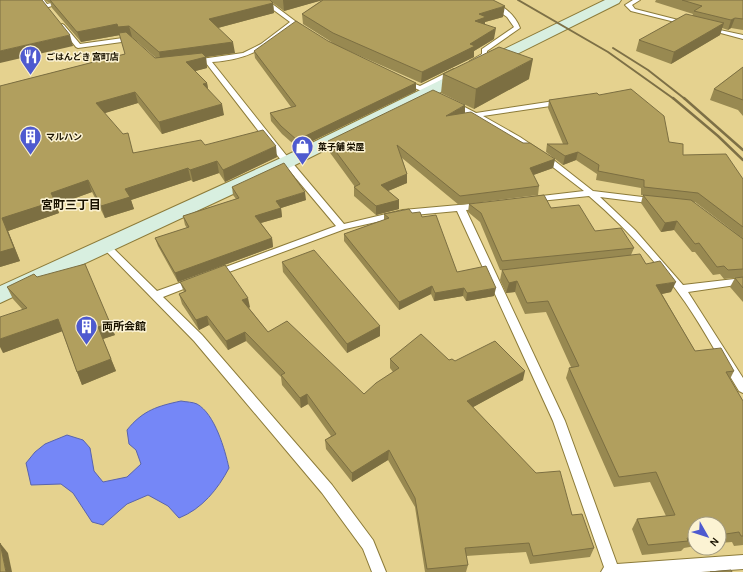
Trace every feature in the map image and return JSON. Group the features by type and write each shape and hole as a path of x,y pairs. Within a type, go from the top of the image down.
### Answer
{"street":[{"path":"0,295 107,247 287,162 424,90 615,0"}],"lane":[{"path":"42,3 70,0"},
{"path":"263,0 294,23 312,34"},
{"path":"424,90 485,55 484,50 517,28 516,23 497,6 486,0"},
{"path":"637,0 628,5 633,10 692,24"},
{"path":"42,3 49,11"},
{"path":"59,23 78,46 130,39 140,48"},
{"path":"186,63 219,60 252,52 294,23"},
{"path":"699,26 743,37"},
{"path":"207,60 287,162 342,227"},
{"path":"393,76 477,115 518,138 591,193 622,220 657,258 681,289 743,388"},
{"path":"477,115 568,101"},
{"path":"522,201 591,193 668,202"},
{"path":"155,296 342,227 403,213 461,209 492,205"},
{"path":"461,209 496,276 559,421 613,572"},
{"path":"107,247 198,338 327,489 368,545 379,572"},
{"path":"641,260 657,258"},
{"path":"681,289 743,281"},
{"path":"608,572 743,562"}],"water":[{"path":"181,401 197,404 209,416 218,433 229,468 220,483 208,498 187,514 179,518 168,506 148,495 127,504 103,525 92,522 73,493 61,484 31,485 26,463 35,452 45,444 67,435 83,440 90,448 94,471 103,482 127,477 141,464 136,450 129,444 127,430 145,413 158,407"}],"building":[{"path":"0,0 42,0 70,35 0,51"},
{"path":"50,0 270,0 273,3 209,19 233,42 159,52 129,26 118,27 117,24 77,32"},
{"path":"323,0 493,0 505,6 479,14 486,17 475,21 496,28 470,44 475,46 422,72 333,33 302,14"},
{"path":"682,0 743,0 743,19 735,18 731,20 694,11 702,6"},
{"path":"686,14 724,23 674,52 639,40"},
{"path":"296,21 328,41 416,83 297,140 281,126 270,113 296,106 254,51"},
{"path":"126,32 155,58 202,53 206,57 186,62 207,83 203,84 222,104 159,122 135,92 96,103 123,134 128,133 133,153 201,140 205,145 263,130 276,146 223,170 217,161 190,170 188,168 125,189 130,197 101,206 88,180 51,193 55,201 2,218 14,248 0,252 0,86 125,54 119,33"},
{"path":"499,47 533,59 476,89 443,74"},
{"path":"743,67 743,100 714,89"},
{"path":"631,89 664,116 669,142 683,144 683,155 726,154 743,179 743,227 698,193 644,187 644,180 598,171 599,165 578,152 565,156 547,144 568,144 549,100 597,93 599,95"},
{"path":"433,90 465,105 446,116 471,112 523,143 530,143 555,159 530,168 539,186 460,196 397,145 407,174 381,185 399,200 376,206 354,187 360,184 328,141"},
{"path":"284,163 305,192 276,201 281,208 255,216 272,238 175,273 155,238 189,227 183,216 239,198 232,187"},
{"path":"544,195 551,208 579,205 595,231 621,228 634,248 502,261 481,213 469,204"},
{"path":"643,195 691,200 743,239 743,269 728,270 724,266 717,267 699,243 695,244 677,221 665,223"},
{"path":"409,209 412,213 420,212 422,217 436,215 457,272 486,266 496,288 467,293 464,288 435,293 432,286 399,302 344,234 389,218 384,214"},
{"path":"314,250 380,326 347,344 282,262"},
{"path":"640,254 646,264 660,261 676,282 656,285 695,351 721,348 734,371 726,372 743,401 743,536 741,536 739,532 727,534 727,516 687,516 687,541 648,545 637,519 675,515 656,472 619,477 569,368 579,366 548,301 527,303 517,281 509,283 502,270"},
{"path":"85,264 110,323 98,327 111,359 77,372 58,319 0,339 0,317 27,308 7,287 34,274 37,277"},
{"path":"225,265 248,298 242,300 268,332 287,321 364,394 376,383 399,368 390,359 421,334 449,360 452,359 455,361 495,341 525,371 467,401 536,473 560,471 572,515 582,514 594,548 533,556 529,543 465,548 468,565 427,569 415,498 389,450 352,473 325,440 336,434 307,394 300,398 281,375 285,373 245,332 226,341 207,316 196,320 179,294 186,291 180,282"},
{"path":"743,277 743,288 735,278"},
{"path":"0,543 6,572 0,572"},
{"path":"731,570 732,572 710,572"}],"railway":[{"path":"518,0 608,52 674,99"},
{"path":"613,48 648,70 685,99"},
{"path":"673,98 718,136 743,160"},
{"path":"684,98 743,150"}],"place":[{"name":"ごはんどき 宮町店","path":"31,76"},
{"name":"マルハン","path":"31,156"},
{"name":"菓子舗 栄屋","path":"303,166"},
{"name":"両所会館","path":"87,346"}],"district":[{"name":"宮町三丁目","path":"71,205"}]}
